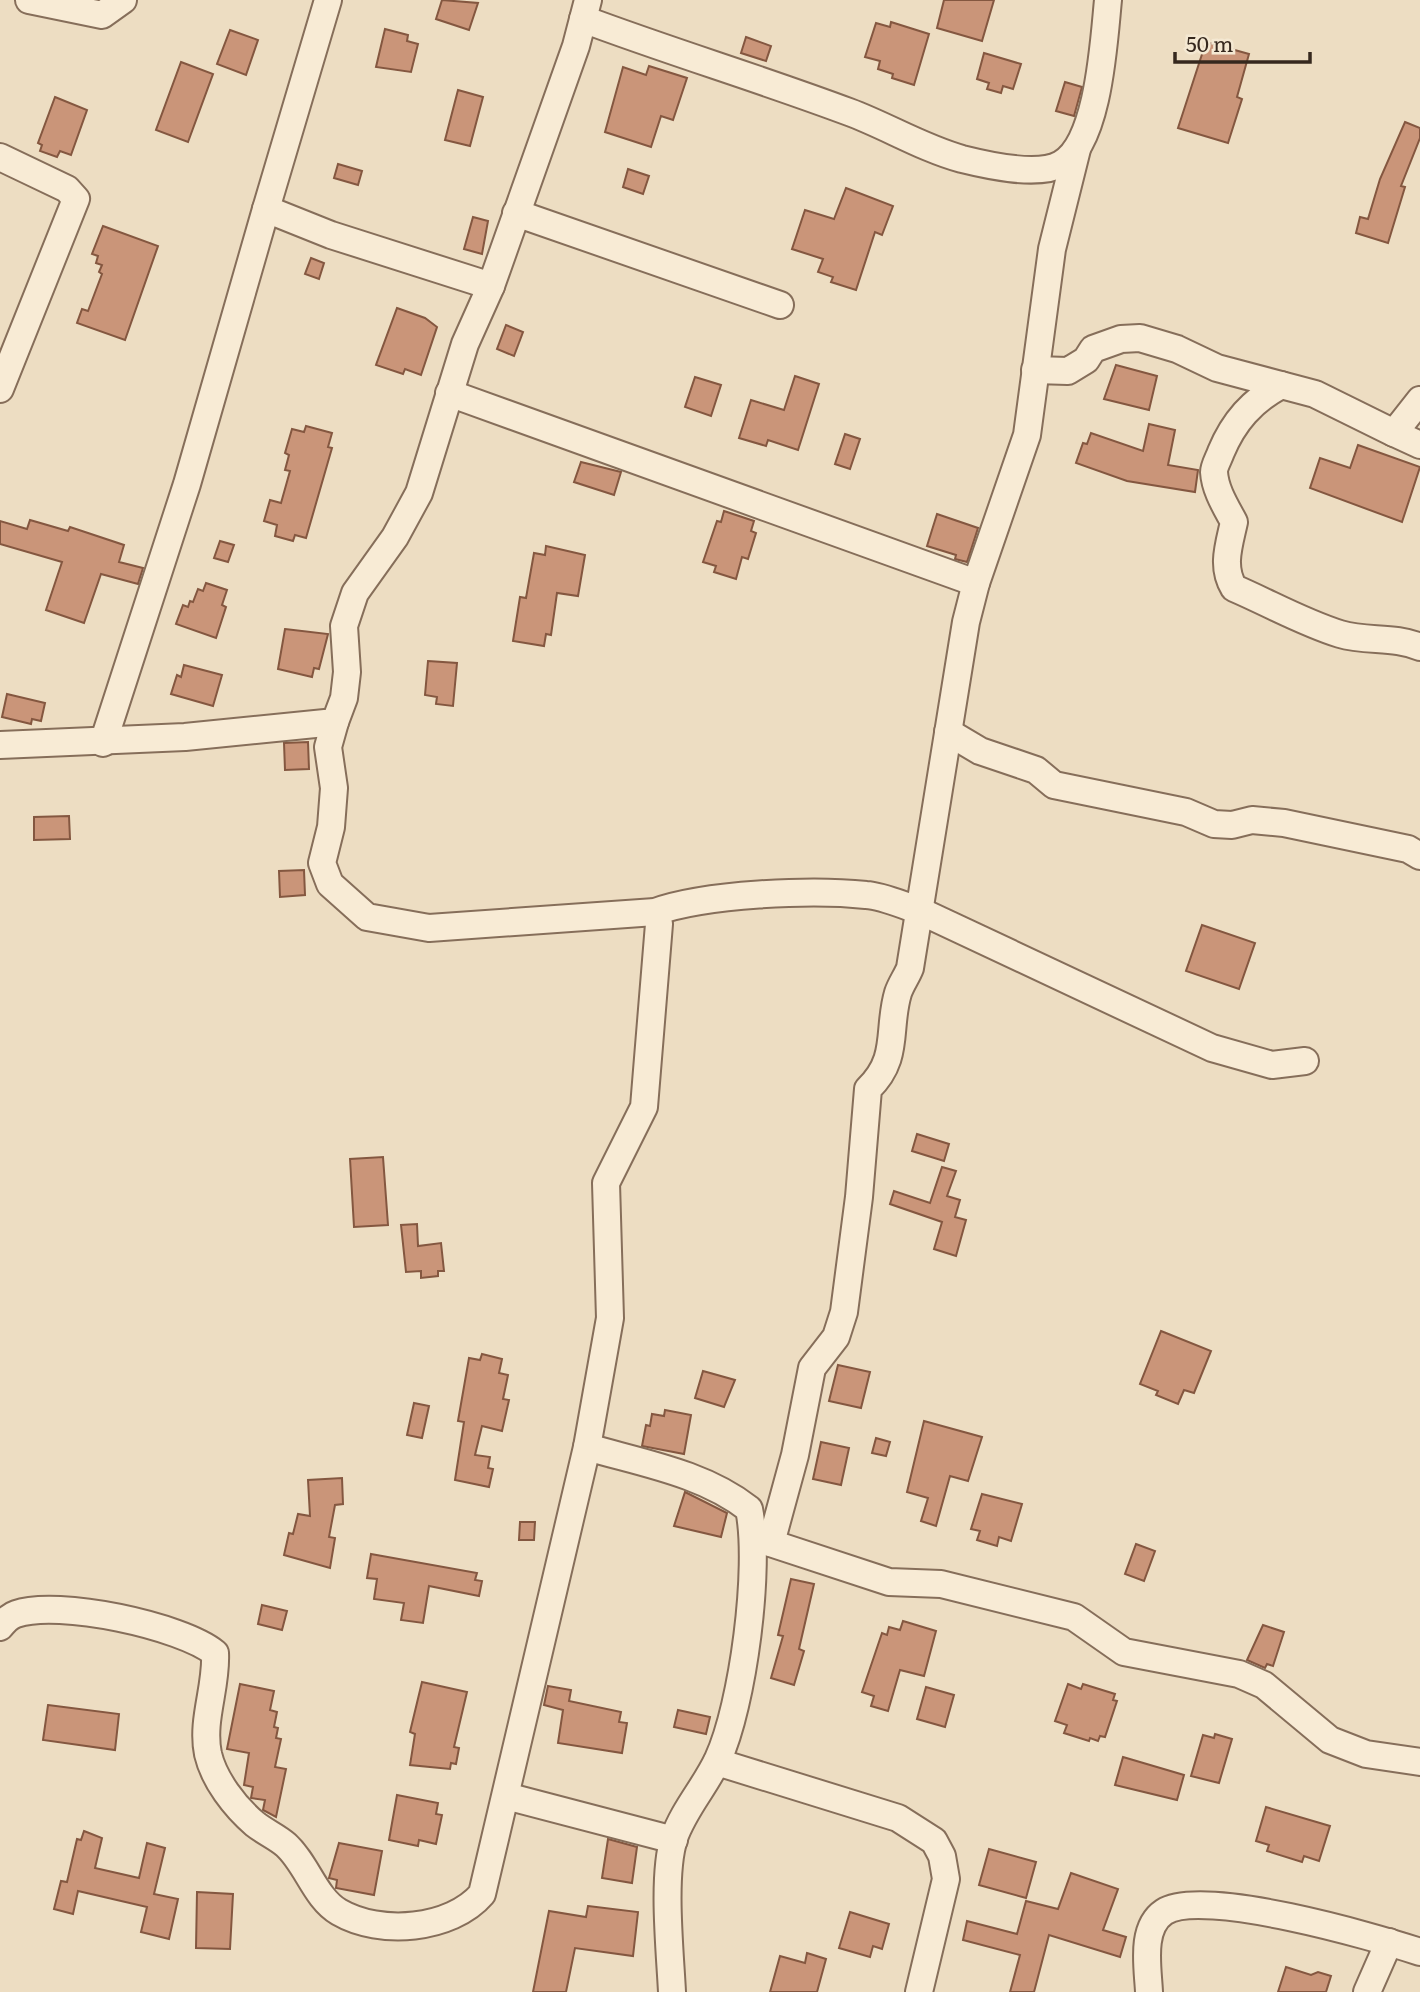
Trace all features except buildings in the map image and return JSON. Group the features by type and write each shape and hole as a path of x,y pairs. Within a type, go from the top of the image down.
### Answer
{"street":[{"path":"29,0 102,15 123,0"},
{"path":"103,743 187,484 328,0"},
{"path":"672,1992 670,1871 674,1840 689,1806 717,1762 730,1730 763,1540 795,1455 797,1432 803,1420 813,1368 835,1337 844,1312 859,1197 868,1089 879,1079 891,1053 898,992 911,968 918,910 925,890 966,622 976,583 1027,435 1052,249 1077,149 1099,88 1108,0"},
{"path":"1077,149 1060,164 1028,170 934,151 853,113 586,9 491,286 465,344 413,509 355,593 344,626 347,671 344,698 328,747 334,788 331,827 322,863 330,884 367,917 429,928 655,912 683,902 813,893 868,895 918,910 1212,1048 1272,1065 1305,1061"},
{"path":"0,156 67,190 76,199 0,389"},
{"path":"266,209 331,235 491,286"},
{"path":"516,213 780,305"},
{"path":"1035,370 1068,371 1086,360 1093,349 1121,339 1140,338 1177,349 1217,368 1315,394 1420,445"},
{"path":"1281,385 1259,397 1240,419 1229,433 1214,470 1219,494 1234,522 1227,555 1227,576 1234,588 1340,634 1378,640 1402,639 1420,647"},
{"path":"449,393 976,583"},
{"path":"1394,433 1420,400"},
{"path":"0,745 103,743 335,722"},
{"path":"948,732 980,751 1036,770 1054,785 1167,808 1214,824 1231,825 1252,820 1284,823 1408,849 1420,856"},
{"path":"0,1627 16,1614 47,1609 112,1615 200,1641 215,1653 216,1677 207,1718 208,1754 223,1789 254,1824 285,1845 302,1862 323,1897 338,1912 375,1924 409,1927 446,1919 470,1908 482,1894 587,1447 610,1318 606,1183 644,1107 659,924 655,912"},
{"path":"587,1447 674,1472 727,1491 749,1509 763,1540 889,1582 941,1584 1074,1617 1124,1652 1239,1674 1264,1685 1330,1740 1366,1754 1420,1762"},
{"path":"717,1762 898,1818 934,1841 942,1856 946,1879 919,1992"},
{"path":"506,1796 674,1840"},
{"path":"1149,1992 1147,1954 1150,1928 1164,1911 1188,1905 1230,1906 1389,1942 1420,1952"},
{"path":"1367,1992 1389,1942"}]}
